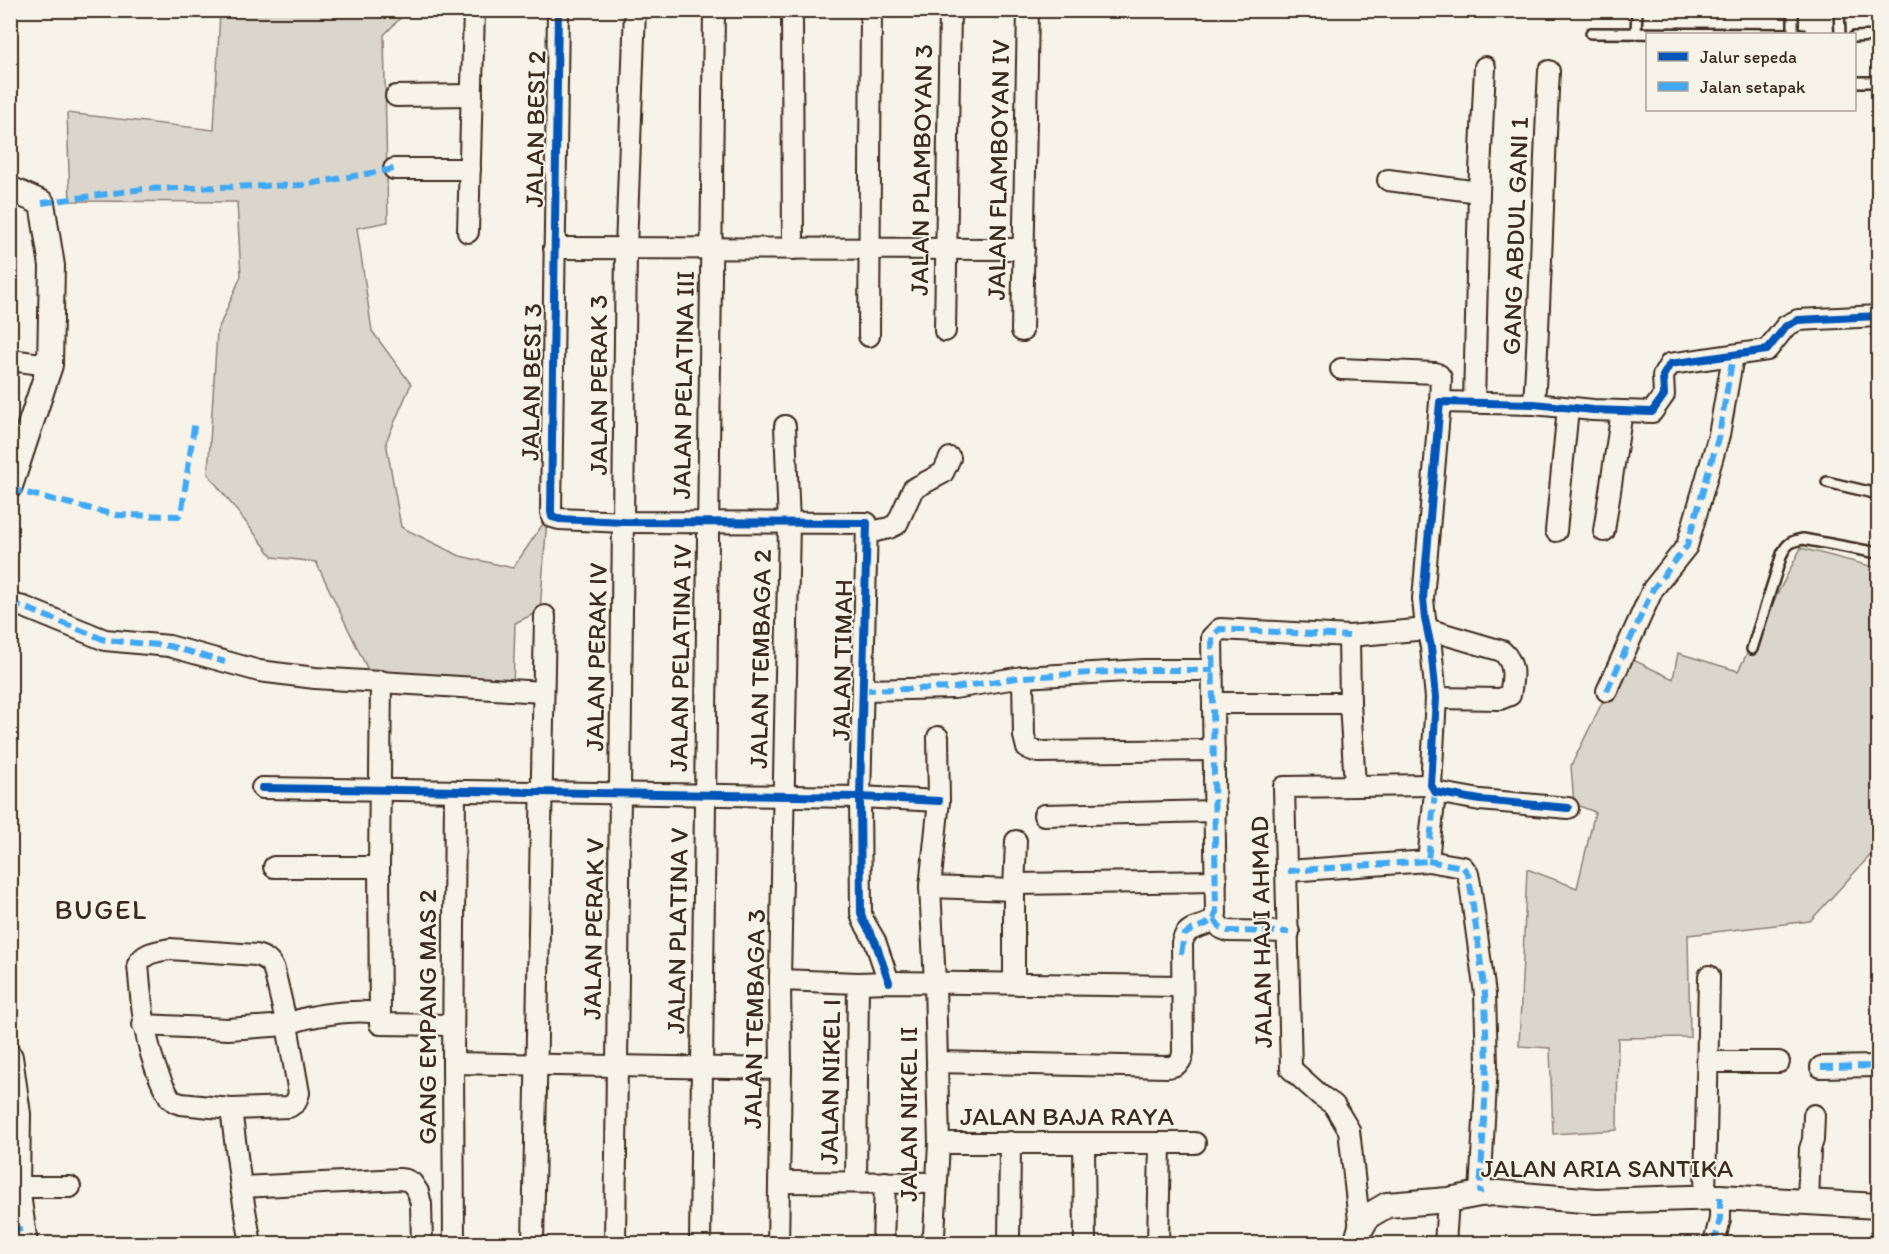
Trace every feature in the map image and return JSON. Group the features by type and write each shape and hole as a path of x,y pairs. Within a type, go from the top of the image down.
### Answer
{"street":[{"path":"468,232 474,10"},
{"name":"JALAN BESI 2","path":"554,248 558,10"},
{"name":"JALAN PERAK 3","path":"624,522 626,248 635,10"},
{"name":"JALAN PELATINA III","path":"708,523 714,10"},
{"path":"792,10 793,249"},
{"path":"869,336 871,10"},
{"name":"JALAN PLAMBOYAN 3","path":"945,330 950,10"},
{"name":"JALAN FLAMBOYAN IV","path":"1022,331 1028,10"},
{"path":"1474,403 1479,192 1485,68"},
{"name":"GANG ABDUL GANI 1","path":"1534,405 1549,71"},
{"path":"396,96 472,95"},
{"path":"394,169 470,170"},
{"path":"1388,180 1479,192"},
{"path":"10,189 42,203 52,266 50,365 10,486"},
{"path":"554,248 1024,249"},
{"name":"JALAN BESI 3","path":"554,248 552,517 624,522"},
{"path":"1440,402 1652,412 1664,395 1663,376 1670,364 1767,350 1786,326 1798,320 1878,316"},
{"path":"1607,691 1653,589 1687,546 1719,435 1733,356"},
{"path":"10,360 50,365"},
{"path":"1341,369 1435,374 1441,378 1423,599 1436,698 1428,861"},
{"path":"1556,531 1568,408"},
{"path":"1604,531 1622,411"},
{"name":"JALAN TEMBAGA 2","path":"785,426 789,523 785,796"},
{"path":"624,522 789,523 889,528 897,524 913,489 943,473 950,458"},
{"name":"JALAN PERAK IV","path":"621,793 624,522"},
{"name":"JALAN PELATINA IV","path":"705,794 708,523"},
{"name":"JALAN TIMAH","path":"867,528 860,797 861,913 875,940 889,982"},
{"path":"10,604 24,607 105,640 169,646 259,671 315,678 543,692"},
{"path":"533,1244 544,616"},
{"path":"937,1062 1174,1066 1182,1060 1182,944 1184,935 1192,928 1209,923 1214,919 1216,913 1212,637 1220,628 1349,636 1427,629 1502,651 1508,657 1514,672 1510,695 1500,699 1436,698"},
{"path":"1349,636 1354,786 1433,789 1480,800 1568,808"},
{"path":"863,690 954,688 1023,677 1144,670 1213,670"},
{"path":"1023,677 1024,736 1027,748 1032,751 1214,750"},
{"path":"381,681 380,1024 453,1025"},
{"path":"1213,703 1350,703"},
{"name":"JALAN NIKEL II","path":"930,1244 934,1235 939,1143 935,983 930,907 939,801 938,737"},
{"name":"JALAN HAJI AHMAD","path":"1354,786 1284,787 1288,871 1291,1069 1334,1105 1349,1130 1358,1237"},
{"path":"262,788 705,794 939,801"},
{"name":"GANG EMPANG MAS 2","path":"454,1244 455,791"},
{"name":"JALAN PERAK V","path":"615,1244 621,793"},
{"name":"JALAN PLATINA V","path":"700,1244 705,794"},
{"name":"JALAN TEMBAGA 3","path":"778,1244 780,980 785,796"},
{"path":"1044,815 1215,811"},
{"path":"1014,983 1016,841"},
{"path":"1288,871 1428,861 1459,865 1468,874 1480,954 1486,1018 1487,1065 1480,1194"},
{"path":"274,867 379,867"},
{"path":"930,887 1216,881"},
{"path":"1214,919 1221,928 1228,931 1289,932"},
{"path":"170,949 263,957 270,962 274,970 287,1025 299,1093 296,1102 289,1107 231,1109 175,1102 170,1098 150,1050 144,1025 138,964 142,956 170,949"},
{"path":"1709,976 1707,1062 1712,1197 1720,1219 1714,1244"},
{"path":"780,980 858,983 1182,986"},
{"name":"JALAN NIKEL I","path":"856,1182 858,983"},
{"path":"144,1025 228,1029 287,1025 316,1016 351,1012 380,1014"},
{"path":"10,1057 18,1114 17,1187 20,1234"},
{"path":"1707,1062 1779,1062"},
{"path":"453,1063 781,1069"},
{"path":"1821,1067 1878,1066"},
{"path":"231,1109 241,1187 252,1244"},
{"path":"1808,1202 1809,1149 1813,1140 1814,1114"},
{"path":"1009,1244 1010,1142"},
{"name":"JALAN BAJA RAYA","path":"939,1143 1195,1143"},
{"path":"1158,1244 1160,1143"},
{"path":"1084,1144 1085,1244"},
{"path":"241,1187 406,1180 418,1192 421,1204 423,1244"},
{"path":"779,1182 936,1183"},
{"path":"884,1244 885,1182"},
{"path":"17,1187 70,1187"},
{"name":"JALAN ARIA SANTIKA","path":"1358,1237 1368,1216 1387,1205 1448,1200 1480,1194 1497,1193 1596,1201 1712,1197 1878,1206"},
{"path":"1445,1243 1448,1200"}],"lane":[{"path":"1636,33 1637,10"},
{"path":"1793,10 1793,33"},
{"path":"1839,10 1840,33"},
{"path":"1591,33 1646,33"},
{"path":"1856,37 1878,36"},
{"path":"1856,82 1878,82"},
{"path":"1827,482 1878,494"},
{"path":"1752,649 1786,546 1793,541 1803,539 1878,553"}],"shaded area":[{"path":"220,11 407,11 384,35 388,222 357,228 372,331 411,384 386,442 401,527 460,556 513,568 547,518 540,611 515,623 513,688 368,670 316,562 273,557 208,474 217,332 241,276 237,202 70,201 67,113 214,130"},
{"path":"1801,548 1878,568 1878,847 1810,921 1688,935 1690,1037 1618,1038 1617,1130 1553,1134 1550,1048 1519,1046 1527,869 1577,888 1595,812 1574,804 1571,766 1625,656 1673,679 1678,653 1738,671"}],"marked path":[{"path":"42,203 143,189 303,185 394,169"},
{"path":"1607,691 1653,589 1687,546 1719,435 1733,356"},
{"path":"10,489 116,515 179,516 182,509 195,420"},
{"path":"10,604 24,607 105,640 169,646 225,662"},
{"path":"1214,919 1216,913 1212,637 1220,629 1349,636"},
{"path":"863,690 954,688 1023,677 1144,670 1213,670"},
{"path":"1288,871 1428,861 1435,792"},
{"path":"1428,861 1463,867 1468,874 1470,884 1485,994 1487,1065 1480,1194"},
{"path":"1214,919 1221,928 1228,931 1289,932"},
{"path":"1181,954 1184,935 1214,919"},
{"path":"1821,1067 1878,1066"},
{"path":"1714,1244 1720,1219 1720,1197"},
{"path":"10,1230 23,1229"}],"cycle path":[{"path":"558,10 552,517 624,522 867,523 860,797 861,913 875,941 889,982"},
{"path":"1568,808 1480,800 1435,792 1431,785 1436,698 1423,599 1440,402 1534,404 1593,410 1652,412 1664,395 1663,376 1670,364 1767,350 1786,326 1798,320 1878,316"},
{"path":"262,788 860,797 939,801"}],"district":[{"name":"BUGEL","path":"101,909"}]}
